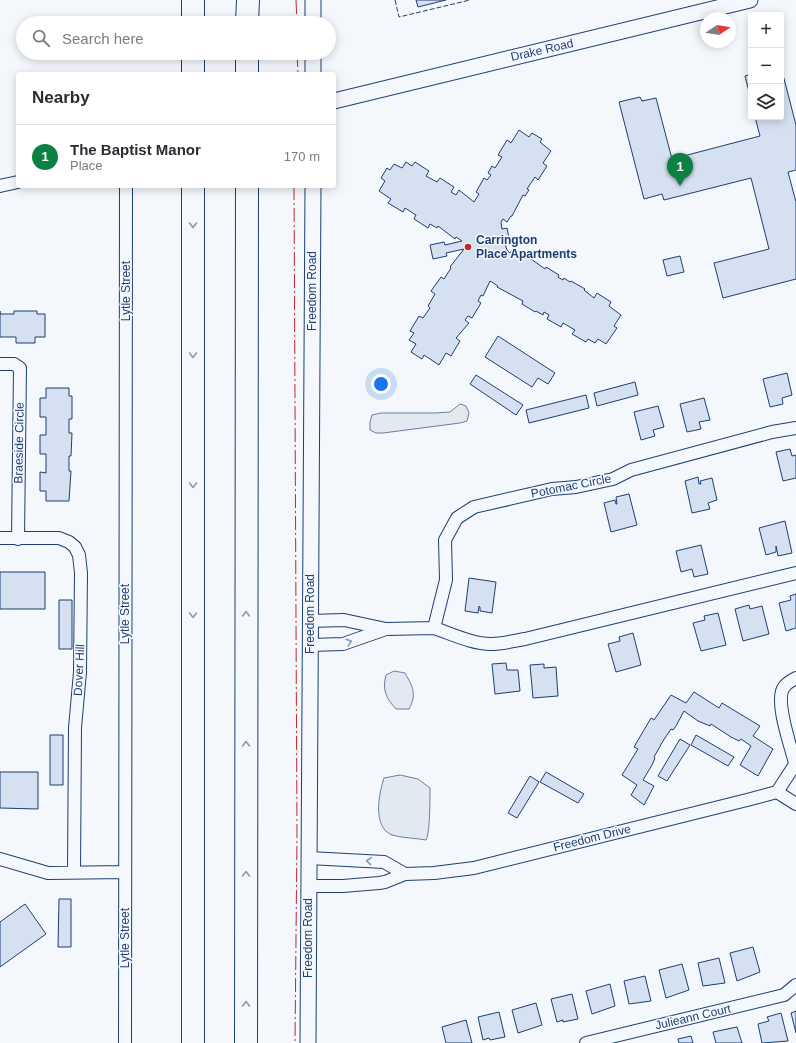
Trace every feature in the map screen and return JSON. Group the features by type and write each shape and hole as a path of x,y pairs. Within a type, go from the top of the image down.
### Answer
{"highway":[{"path":"193,0 193,16"},
{"path":"248,0 248,16"},
{"path":"193,60 193,72"},
{"path":"247,60 247,72"},
{"path":"193,188 193,1043"},
{"path":"246,1043 247,188"}],"street":[{"path":"313,0 313,16"},
{"name":"Drake Road","path":"336,101 750,0"},
{"path":"313,60 313,72"},
{"path":"0,186 16,182"},
{"name":"Lytle Street","path":"125,1043 126,188"},
{"name":"Freedom Road","path":"308,1043 312,188"},
{"name":"Braeside Circle","path":"0,364 14,364 20,368 18,539"},
{"name":"Potomac Circle","path":"434,628 446,580 446,540 457,518 474,507 552,489 576,488 613,479 631,470 772,432 796,428"},
{"name":"Dover Hill","path":"0,538 59,538 75,547 81,563 80,672 74,765 74,872"},
{"path":"310,621 344,620 386,629 434,628 466,639 490,644 502,643 525,639 796,572"},
{"path":"310,645 343,644 386,629"},
{"path":"796,678 784,688 781,695 781,706 796,763 777,792 796,804"},
{"name":"Freedom Drive","path":"308,886 343,886 386,882 405,874 434,873 474,868 777,792"},
{"path":"309,858 384,862 405,874"},
{"path":"0,859 48,873 125,872"},
{"name":"Julieann Court","path":"586,1043 784,996 796,985"}],"shaded area":[{"path":"460,404 466,406 469,413 467,421 383,433 376,433 370,430 372,415 381,413 450,412"},
{"path":"394,671 405,673 412,687 413,699 409,709 396,709 386,694 384,685 386,675"},
{"path":"400,775 418,779 430,788 429,824 426,840 392,835 386,831 382,825 379,817 379,801 384,778"}],"building":[{"path":"416,0 446,0 418,7"},
{"path":"748,75 748,88 745,76"},
{"path":"784,79 796,125 796,170 788,172 796,202 796,279 723,298 714,263 769,249 751,178 664,200 662,194 644,199 619,102 640,97 642,101 656,98 672,159 760,136 756,120 784,120"},
{"name":"Carrington Place Apartments","path":"519,130 529,137 532,133 542,139 540,142 551,151 543,163 547,166 538,180 535,177 527,189 529,190 525,196 523,195 512,216 507,222 503,219 501,222 502,229 507,228 510,243 505,244 507,250 510,253 513,249 519,252 520,251 545,269 546,267 559,275 558,277 563,280 564,278 585,289 584,290 594,298 597,293 611,302 609,306 621,315 614,326 617,328 606,344 598,339 595,343 588,339 586,342 572,334 575,330 563,323 561,327 547,319 549,315 544,312 543,315 536,311 535,312 522,304 523,301 497,287 498,286 490,281 483,296 481,295 478,301 481,303 472,318 468,316 465,320 469,323 456,338 460,341 451,356 446,353 439,365 424,355 422,359 411,352 416,344 409,340 414,333 410,331 419,316 423,318 430,308 428,306 435,294 431,291 441,277 444,279 451,268 450,267 464,249 446,253 447,256 433,259 430,245 444,242 445,245 462,241 456,237 455,239 438,226 437,228 430,224 428,228 414,219 416,215 405,208 403,212 388,203 391,199 379,191 385,181 381,178 387,168 390,170 394,164 402,168 406,162 412,166 415,162 429,171 426,176 437,182 440,178 454,187 451,192 456,195 459,190 474,202 479,194 476,192 484,178 487,180 491,175 488,173 492,166 495,168 502,157 498,155 507,140 511,143"},
{"path":"680,256 684,272 667,276 663,260"},
{"path":"14,311 37,311 37,314 45,314 45,337 35,337 35,343 16,343 16,337 0,337 0,314 14,314"},
{"path":"498,336 555,373 548,384 538,378 532,387 485,357"},
{"path":"787,373 792,395 782,398 783,404 770,407 763,379"},
{"path":"476,375 523,405 516,415 470,384"},
{"path":"635,382 638,395 597,406 594,393"},
{"path":"46,388 69,388 69,396 72,396 72,419 69,419 69,433 72,433 71,456 69,456 69,471 71,471 69,501 46,501 46,491 40,491 40,472 46,473 46,454 40,454 40,435 46,435 46,417 40,417 40,398 46,398"},
{"path":"586,395 589,408 529,423 526,410"},
{"path":"704,398 710,420 699,422 701,429 687,432 680,404"},
{"path":"658,406 664,427 653,430 655,436 641,440 634,412"},
{"path":"790,449 792,456 796,455 796,478 783,481 776,452"},
{"path":"698,477 699,484 701,484 700,481 712,478 717,500 708,503 710,509 692,513 685,481"},
{"path":"629,494 637,525 611,532 604,503 615,500 617,504 616,497"},
{"path":"785,521 792,553 778,556 776,546 776,552 766,555 759,528"},
{"path":"701,545 708,574 694,577 692,569 681,572 676,551"},
{"path":"0,572 45,572 45,609 0,609"},
{"path":"469,578 496,582 492,613 480,611 479,606 478,613 465,611"},
{"path":"796,594 796,628 786,631 779,603 791,600 790,596"},
{"path":"59,600 72,600 72,649 59,649"},
{"path":"749,605 750,609 762,606 769,634 743,641 735,609"},
{"path":"718,613 726,645 701,651 693,623 705,620 704,616"},
{"path":"633,633 641,665 616,672 608,644 620,641 619,637"},
{"path":"506,663 507,670 518,670 520,691 495,694 492,664"},
{"path":"544,664 544,668 556,667 558,696 533,698 530,665"},
{"path":"694,692 719,708 722,703 760,726 753,736 773,749 758,776 740,765 751,746 741,739 739,741 731,737 711,724 710,726 698,721 684,711 676,726 673,730 671,729 663,741 643,780 654,786 644,805 631,795 637,785 622,775 638,749 634,747 651,718 654,720 671,695 686,703"},
{"path":"50,735 63,735 63,785 50,785"},
{"path":"696,735 734,757 728,766 691,745"},
{"path":"680,739 690,745 667,781 658,776"},
{"path":"0,772 38,772 38,809 0,808"},
{"path":"546,772 584,794 578,803 540,782"},
{"path":"530,776 539,782 517,818 508,813"},
{"path":"59,899 71,899 71,947 58,947"},
{"path":"25,904 46,934 0,967 0,922"},
{"path":"753,947 760,972 737,981 730,953"},
{"path":"719,958 725,983 703,986 698,963"},
{"path":"682,964 689,990 666,998 659,970"},
{"path":"645,976 651,1001 629,1004 624,981"},
{"path":"610,984 615,1006 592,1014 586,991"},
{"path":"572,994 578,1019 557,1022 551,999"},
{"path":"536,1003 542,1025 518,1033 512,1010"},
{"path":"796,1011 796,1033 791,1013"},
{"path":"499,1012 505,1037 483,1040 478,1017"},
{"path":"781,1013 788,1041 762,1043 758,1024 769,1021 767,1017"},
{"path":"466,1020 472,1043 446,1043 442,1027"},
{"path":"737,1027 742,1043 716,1043 713,1032"},
{"path":"691,1036 693,1043 679,1043 678,1039"}],"fence":[{"path":"395,0 399,17 470,0"}],"power":[{"path":"296,0 297,16"},
{"path":"297,60 298,72"},
{"path":"294,188 297,834 295,1043"}],"place":[{"name":"The Baptist Manor","path":"680,186"},
{"name":"Carrington Place Apartments","path":"468,247"}]}
